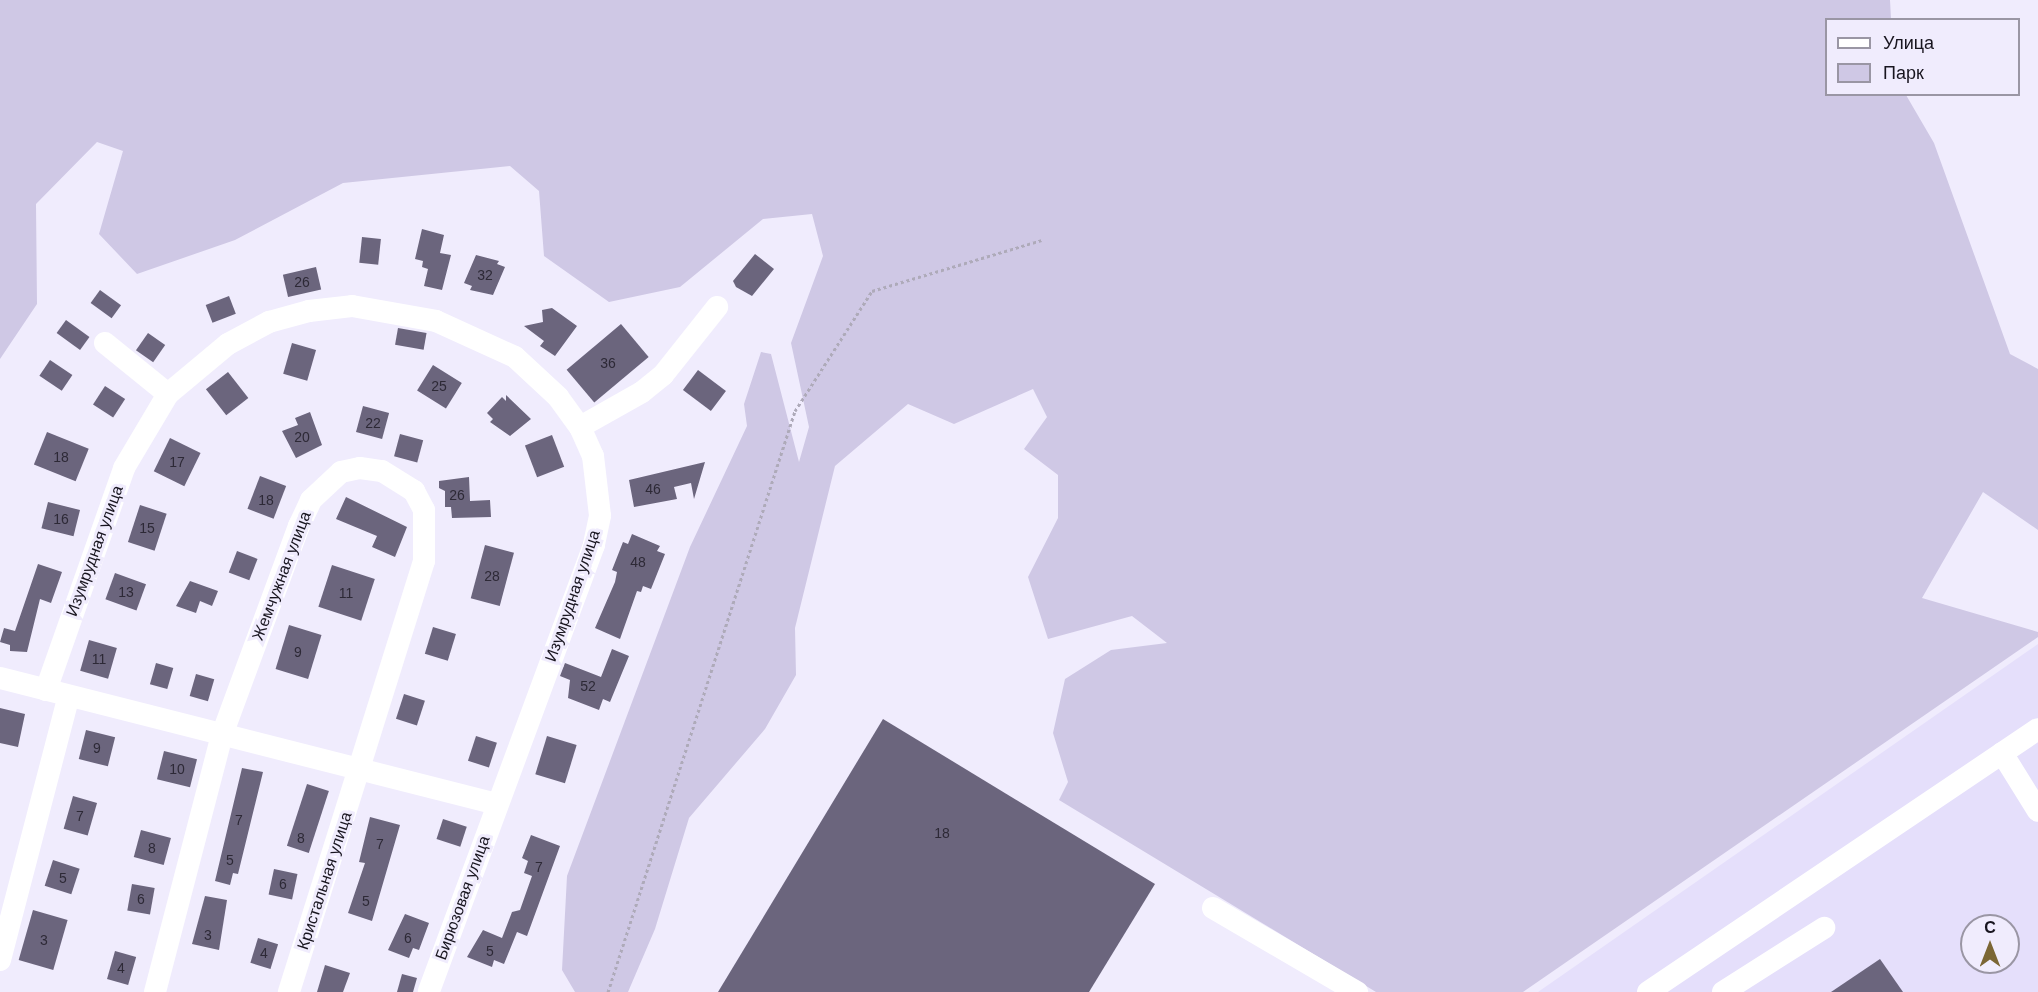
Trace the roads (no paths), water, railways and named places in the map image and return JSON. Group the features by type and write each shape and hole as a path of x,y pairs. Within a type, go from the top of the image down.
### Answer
{"street":[{"name":"Изумрудная улица","path":"46,690 124,468 168,394 228,344 268,322 309,311 352,306 436,321 485,341 523,365 558,397 580,428 592,456 598,488 600,516 594,545 497,804"},
{"path":"580,428 642,392 663,375 717,307"},
{"path":"105,343 168,394"},
{"name":"Жемчужная улица","path":"155,992 222,735 311,500 341,472 360,468 382,471 414,490 424,510 427,536 423,561 361,770"},
{"path":"0,678 497,804"},
{"path":"0,960 69,696"},
{"path":"1648,992 2038,729"},
{"path":"2002,753 2038,811"},
{"name":"Кристальная улица","path":"289,992 361,770"},
{"name":"Бирюзовая улица","path":"429,992 497,804"},
{"path":"1213,908 1357,992"},
{"path":"1723,992 1824,928"}]}
